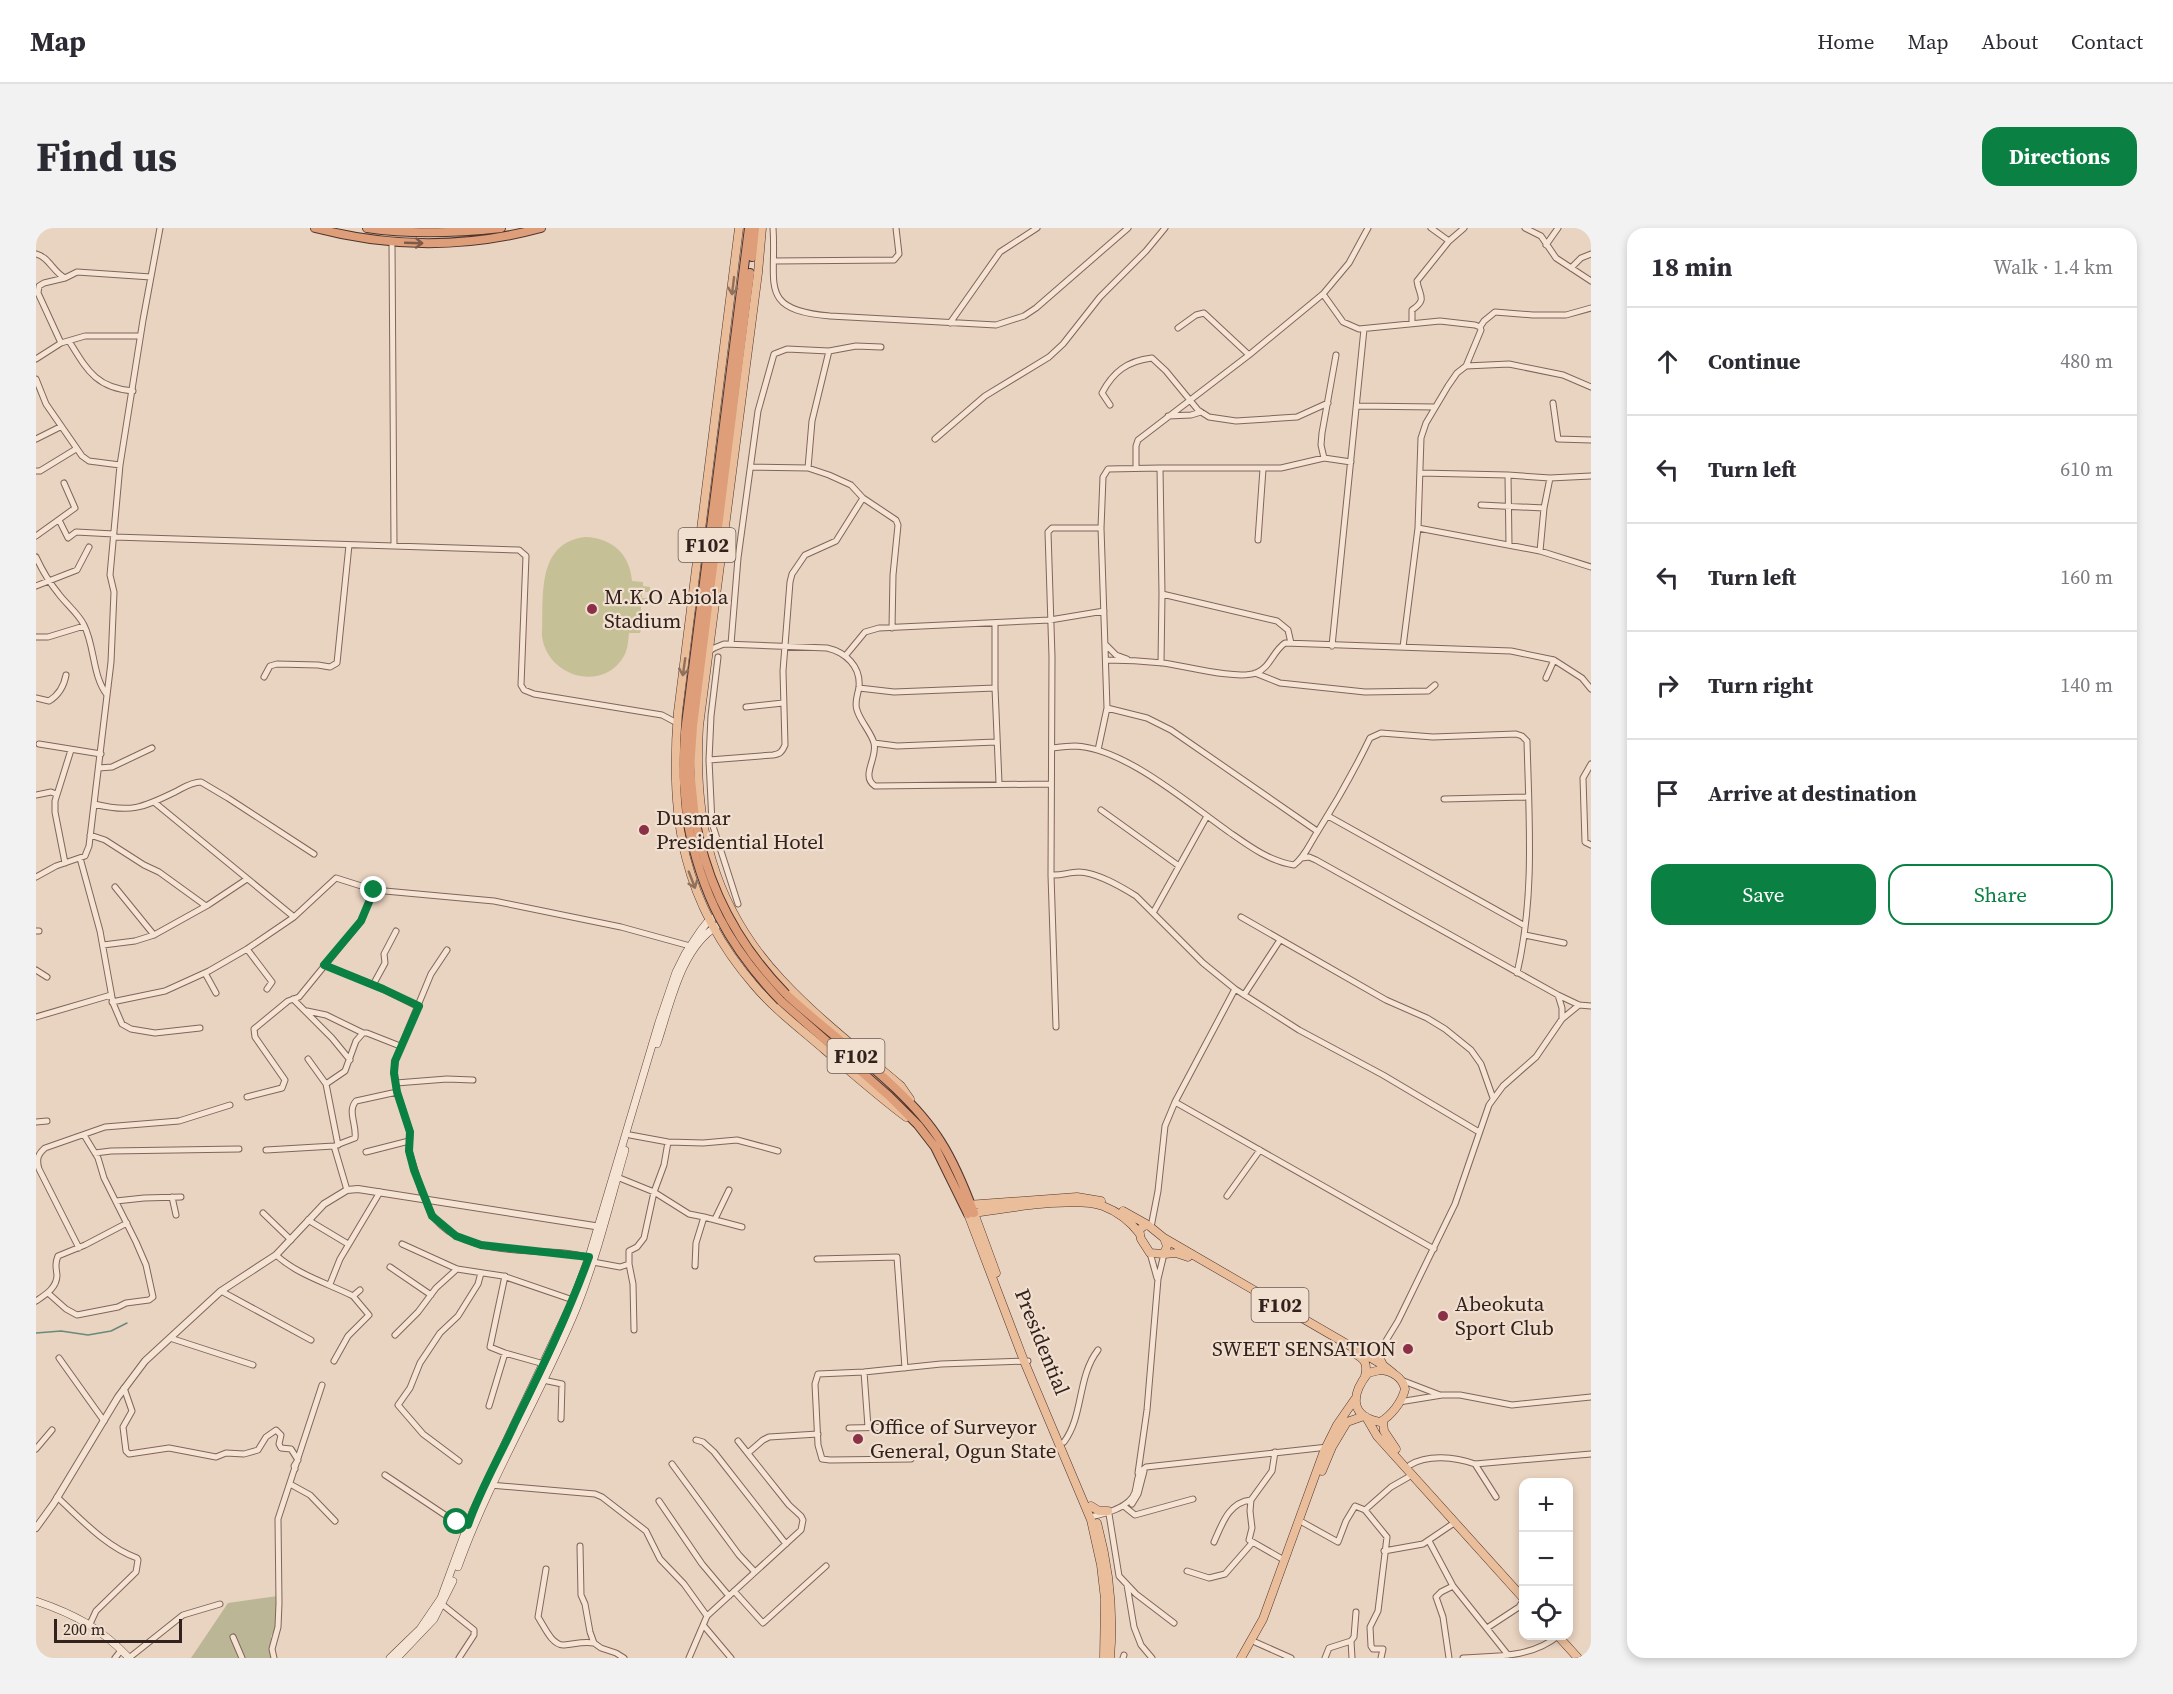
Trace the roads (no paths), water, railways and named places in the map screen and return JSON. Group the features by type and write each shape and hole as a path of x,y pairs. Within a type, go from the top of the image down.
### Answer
{"highway":[{"path":"315,228 392,243 459,243 512,236 542,228"},
{"path":"367,228 393,232 458,233 501,228"},
{"name":"F102","path":"747,272 749,228"},
{"name":"F102","path":"755,228 747,272 683,750 683,788 691,819 697,865 719,919 749,966 921,1123 969,1209"},
{"path":"458,233 459,243"}],"main road":[{"path":"739,228 711,635 699,726 698,786 701,818 715,871 734,906 735,916 761,956 781,980 806,1004 900,1086 921,1123"},
{"path":"762,228 678,712 674,767 680,840 690,876 711,924 749,979 782,1014 886,1102 921,1123"},
{"path":"488,1484 543,1380 577,1307 661,1014 676,972 690,946 711,924 734,906"},
{"path":"600,1227 680,973 711,924 735,916"},
{"name":"F102","path":"969,1209 1086,1197 1110,1204 1149,1226 1164,1239 1375,1360 1401,1380"},
{"path":"1104,1658 1105,1599 1093,1518 1026,1361 969,1209 1094,1204 1109,1208 1126,1218 1140,1234 1150,1253"},
{"path":"1140,1234 1141,1227 1149,1226"},
{"path":"1164,1239 1167,1246 1164,1254"},
{"name":"F102","path":"1150,1253 1176,1253 1190,1258 1359,1356 1367,1366 1366,1375"},
{"path":"390,1658 420,1629 441,1598 488,1484 592,1259"},
{"path":"1383,1347 1380,1359 1383,1365"},
{"name":"Presidential","path":"1026,1361 1064,1442 1098,1527 1111,1596 1110,1658"},
{"path":"1243,1658 1255,1642 1266,1620 1337,1425 1355,1399 1366,1375 1380,1370 1393,1373"},
{"path":"1243,1658 1263,1619 1328,1449 1347,1422 1365,1416 1377,1422 1383,1421 1400,1402 1405,1389 1401,1380"},
{"path":"1355,1399 1358,1408 1372,1428 1519,1594"},
{"path":"1383,1421 1384,1431 1389,1441 1519,1586"},
{"path":"1090,1506 1108,1513 1098,1527"},
{"path":"398,1658 427,1627 443,1605 473,1518"},
{"path":"36,1601 90,1624 114,1642 129,1658"},
{"path":"36,1606 85,1626 102,1637 119,1656"},
{"path":"1563,1640 1578,1658"},
{"path":"1565,1640 1585,1658"}],"street":[{"path":"36,877 85,856 89,846 107,695 114,606 110,575 120,465 160,228"},
{"path":"772,228 774,261 772,278 775,291 780,299 794,310 822,315 996,325 1023,316 1036,308 1128,228"},
{"path":"774,261 894,261 898,254 896,228"},
{"path":"950,323 1000,252 1037,228"},
{"path":"934,439 986,396 1056,350 1100,297 1146,251 1165,228"},
{"path":"1136,468 1138,440 1249,355 1323,294 1349,263 1368,228"},
{"path":"1431,228 1449,241"},
{"path":"1412,323 1412,310 1422,301 1417,281 1449,241 1464,228"},
{"path":"1525,228 1537,233 1556,258 1591,280"},
{"path":"1546,245 1558,228"},
{"path":"392,243 394,546"},
{"path":"36,254 43,256 56,272 65,278"},
{"path":"1570,268 1581,258 1591,254"},
{"path":"61,343 38,290 44,283 65,278 77,272 88,271 151,277"},
{"path":"1323,294 1343,322 1351,327 1364,329 1412,323 1462,322 1480,327"},
{"path":"1403,647 1418,528 1421,438 1435,407 1457,373 1466,366 1481,330 1480,327 1495,312 1566,315 1591,308"},
{"path":"1178,328 1196,315 1204,313 1249,355"},
{"path":"1332,646 1364,329"},
{"path":"36,359 61,343 85,336 141,336"},
{"path":"69,341 79,358 100,382 109,387 133,391"},
{"path":"728,644 758,411 774,354 787,349 829,351 856,346 881,347"},
{"path":"808,468 812,422 829,351"},
{"path":"1324,458 1321,445 1336,355"},
{"path":"1110,405 1102,393 1117,370 1152,358 1160,364 1201,412 1209,417 1236,421 1297,417 1328,403"},
{"path":"1466,366 1509,364 1563,375 1591,387"},
{"path":"36,380 46,404 81,456 89,461 120,465"},
{"path":"1553,403 1558,439 1591,440"},
{"path":"1357,406 1435,407"},
{"path":"1168,416 1201,412"},
{"path":"36,439 60,427"},
{"path":"36,471 40,471 76,449"},
{"path":"1098,750 1107,708 1107,645 1101,528 1103,474 1108,469 1136,468 1281,468 1324,458 1351,462"},
{"path":"751,467 808,468 841,479 851,485 863,498 896,520 898,525 893,575 892,628"},
{"path":"1160,468 1161,663"},
{"path":"1258,540 1263,469"},
{"path":"1420,473 1550,478 1591,476"},
{"path":"1509,475 1509,545"},
{"path":"1540,551 1544,508 1550,478"},
{"path":"36,536 75,508 64,483"},
{"path":"709,760 779,754 785,745 783,703 785,646 792,574 805,555 836,541 863,498"},
{"path":"1482,505 1544,508"},
{"path":"59,520 68,538 76,532 349,545 519,550 526,556 521,685 524,690 534,694 662,715 677,723"},
{"path":"1056,1027 1051,875 1050,699 1052,657 1048,532 1052,528 1101,528"},
{"path":"1418,528 1540,551 1591,567"},
{"path":"264,678 270,666 277,664 330,667 337,663 349,545"},
{"path":"36,586 76,570 89,547"},
{"path":"36,557 49,581 84,626 95,668 107,695"},
{"path":"1162,594 1277,621 1288,630 1291,643"},
{"path":"846,655 864,632 892,628 1050,620 1104,611"},
{"path":"995,623 996,742 999,783"},
{"path":"36,637 48,637 84,626"},
{"path":"711,635 728,644"},
{"path":"1255,673 1268,664 1278,648 1285,643 1511,651 1554,660 1567,667 1591,689"},
{"path":"708,652 728,644 827,648 839,650 846,655 857,674 859,688 856,701 857,710 874,743 869,777 870,783 875,786 1050,784"},
{"path":"1107,645 1116,655 1137,663"},
{"path":"718,657 711,716 709,760 712,823 734,906"},
{"path":"1106,660 1161,663 1237,675 1255,673 1280,683 1365,692 1428,691 1435,685"},
{"path":"1546,678 1554,660"},
{"path":"36,698 52,700 59,693 66,675"},
{"path":"859,688 894,692 995,688"},
{"path":"746,707 783,703"},
{"path":"1107,708 1147,718 1171,730 1317,831"},
{"path":"662,715 678,712"},
{"path":"1052,748 1076,746 1098,750 1157,780 1250,847 1276,861 1294,865 1302,858 1352,776 1370,738 1381,733 1433,737 1516,734 1522,736 1527,741 1530,888 1525,935 1517,973"},
{"path":"874,743 897,746 996,742"},
{"path":"39,744 101,754"},
{"path":"99,768 112,766 152,748"},
{"path":"65,863 55,812 56,794 71,750"},
{"path":"1591,764 1583,778 1585,842 1591,845"},
{"path":"94,804 123,810 133,809 154,802 191,784 201,782 314,855"},
{"path":"36,795 51,792 56,794"},
{"path":"1444,799 1528,797"},
{"path":"154,802 294,917"},
{"path":"1101,810 1179,866"},
{"path":"1153,913 1207,816"},
{"path":"1328,816 1525,926"},
{"path":"90,836 105,840 144,865 168,877 206,906"},
{"path":"1302,858 1309,857 1316,860 1558,995 1579,1005 1591,1006"},
{"path":"80,858 103,945 112,1002 122,1024 131,1029 155,1033 200,1028"},
{"path":"1051,875 1059,876 1078,872 1123,888 1136,896 1203,963 1244,995 1299,1030 1383,1075 1479,1132"},
{"path":"112,1002 165,991 205,973 247,949 294,917 336,878 374,890 494,901 621,927 690,946"},
{"path":"103,945 135,941 153,935 206,906 248,879"},
{"path":"115,887 153,935"},
{"path":"247,1097 282,1088 285,1080 253,1033 254,1029 281,1006 299,997 361,921 374,890"},
{"path":"1240,917 1386,1000 1427,1018 1445,1029 1471,1050 1481,1065 1493,1098"},
{"path":"373,985 385,963 384,954 396,931"},
{"path":"1525,935 1564,943"},
{"path":"1244,995 1280,940"},
{"path":"247,949 272,982 267,989"},
{"path":"447,950 431,974 395,1061 397,1092 410,1132 411,1161 432,1216 456,1236 481,1245 562,1253 620,1267 629,1264"},
{"path":"324,965 419,1006"},
{"path":"36,970 46,976"},
{"path":"205,973 216,993"},
{"path":"1149,1226 1158,1191 1165,1126 1175,1102 1235,988"},
{"path":"36,1017 111,995"},
{"path":"1558,995 1562,1008 1562,1019"},
{"path":"293,999 350,1060"},
{"path":"1366,1375 1398,1321 1455,1204 1493,1098 1536,1057 1562,1019 1579,1005"},
{"path":"305,1011 326,1015 363,1033 400,1047"},
{"path":"326,1084 345,1071 356,1041 363,1033"},
{"path":"308,1059 326,1084 336,1146 347,1190"},
{"path":"396,1083 473,1080"},
{"path":"266,1150 336,1146 355,1138 353,1104 357,1101 397,1092"},
{"path":"1175,1102 1434,1249"},
{"path":"79,1248 39,1169 37,1154 45,1148 105,1127 179,1121 230,1105"},
{"path":"36,1122 47,1121"},
{"path":"48,1293 66,1310 77,1315 149,1300 153,1296 146,1265 95,1153 84,1135"},
{"path":"630,1135 668,1142 737,1140 778,1150"},
{"path":"366,1152 409,1141"},
{"path":"634,1330 633,1284 629,1251 637,1247 644,1238 668,1142"},
{"path":"95,1153 239,1149"},
{"path":"1227,1196 1260,1150"},
{"path":"617,1178 654,1192 689,1214 742,1227"},
{"path":"36,1528 124,1388 145,1361 221,1291 276,1255 324,1204 347,1190 380,1192 600,1227"},
{"path":"715,1219 729,1190"},
{"path":"330,1284 348,1244 380,1192"},
{"path":"172,1197 176,1215"},
{"path":"116,1201 182,1197"},
{"path":"263,1213 291,1240"},
{"path":"695,1266 696,1243 704,1217"},
{"path":"308,1220 348,1244"},
{"path":"36,1301 48,1293 56,1279 58,1256 79,1248 127,1223"},
{"path":"402,1244 457,1269 505,1276 573,1300"},
{"path":"1150,1253 1158,1279"},
{"path":"1108,1513 1129,1502 1135,1493 1147,1410 1158,1279 1164,1254"},
{"path":"276,1255 285,1264 307,1276 330,1284 353,1296 369,1315 348,1336 334,1361"},
{"path":"817,1259 897,1257 905,1368"},
{"path":"390,1268 431,1295"},
{"path":"394,1335 418,1312 435,1288 457,1269"},
{"path":"459,1461 423,1434 398,1405 410,1388 420,1363 440,1333 458,1316 478,1284 481,1273"},
{"path":"505,1276 490,1346 505,1353 544,1364"},
{"path":"353,1296 360,1290"},
{"path":"221,1291 311,1340"},
{"path":"170,1338 253,1365"},
{"path":"1064,1442 1071,1431 1088,1366 1098,1350"},
{"path":"489,1406 505,1353"},
{"path":"59,1358 104,1421"},
{"path":"911,1459 822,1459 819,1455 816,1377 823,1373 864,1372 941,1364 1026,1361"},
{"path":"864,1372 868,1427"},
{"path":"543,1380 562,1384 561,1419"},
{"path":"1401,1380 1429,1394"},
{"path":"274,1658 272,1649 278,1628 279,1603 278,1522 322,1385"},
{"path":"124,1388 132,1411 123,1427 126,1451 129,1454 169,1448 216,1457 226,1453 244,1454 258,1450 266,1437 276,1430 281,1436 279,1444 281,1448 291,1449 298,1460 294,1466 296,1469"},
{"path":"1400,1402 1429,1394 1460,1395 1512,1405 1591,1397"},
{"path":"849,1428 897,1427"},
{"path":"36,1449 52,1431"},
{"path":"748,1453 769,1437 818,1434"},
{"path":"696,1440 704,1442 714,1452 786,1544"},
{"path":"689,1658 707,1616 801,1530 803,1521 738,1440"},
{"path":"1137,1478 1142,1469 1154,1465 1328,1449"},
{"path":"1275,1453 1272,1471 1251,1500 1252,1528 1249,1540 1284,1560"},
{"path":"1093,1518 1132,1504 1137,1498 1141,1476 1148,1468 1275,1453"},
{"path":"1410,1466 1419,1460 1431,1458 1463,1460 1475,1464 1591,1454"},
{"path":"672,1464 739,1555 755,1572"},
{"path":"1475,1464 1496,1497"},
{"path":"386,1475 451,1519 473,1518"},
{"path":"1365,1510 1391,1487 1412,1475"},
{"path":"290,1484 310,1495 334,1521"},
{"path":"488,1484 595,1494 602,1497 646,1531 660,1559 684,1584 707,1616"},
{"path":"57,1497 75,1517 125,1555 138,1559 136,1572 96,1611 90,1624"},
{"path":"1125,1508 1135,1515 1192,1499"},
{"path":"1214,1542 1230,1510 1243,1500 1251,1500"},
{"path":"659,1501 702,1564 729,1596"},
{"path":"1302,1522 1338,1542 1355,1506 1365,1510 1387,1537 1378,1611 1370,1628 1371,1646 1373,1649 1383,1649 1381,1658"},
{"path":"1108,1513 1119,1576 1136,1594 1174,1623"},
{"path":"1384,1551 1402,1549 1429,1541 1454,1523"},
{"path":"1429,1541 1453,1586 1469,1609 1512,1656"},
{"path":"1186,1571 1209,1578 1225,1574 1252,1543"},
{"path":"580,1546 581,1595 594,1643"},
{"path":"734,1591 763,1623 826,1566"},
{"path":"546,1569 538,1617 554,1641 563,1645 585,1641 594,1643 624,1658"},
{"path":"1125,1582 1129,1592 1130,1616 1136,1634 1141,1645 1152,1658"},
{"path":"1449,1658 1443,1617 1436,1597 1453,1586"},
{"path":"129,1658 183,1615 220,1604"},
{"path":"443,1605 474,1630 474,1635 459,1658"},
{"path":"1487,1628 1519,1607"},
{"path":"1352,1658 1356,1612"},
{"path":"704,1626 731,1658"},
{"path":"1355,1629 1370,1628"},
{"path":"233,1637 242,1658"},
{"path":"1462,1658 1512,1656 1538,1649 1553,1640"},
{"path":"1325,1658 1329,1648 1352,1641"},
{"path":"1255,1642 1291,1658"}],"waterway":[{"path":"36,1333 61,1331 88,1335 111,1331 127,1323"}],"place":[{"name":"M.K.O Abiola Stadium","path":"592,609"},
{"name":"Dusmar Presidential Hotel","path":"644,830"},
{"name":"Abeokuta Sport Club","path":"1443,1316"},
{"name":"SWEET SENSATION","path":"1408,1349"},
{"name":"Office of Surveyor General, Ogun State","path":"858,1439"}]}
